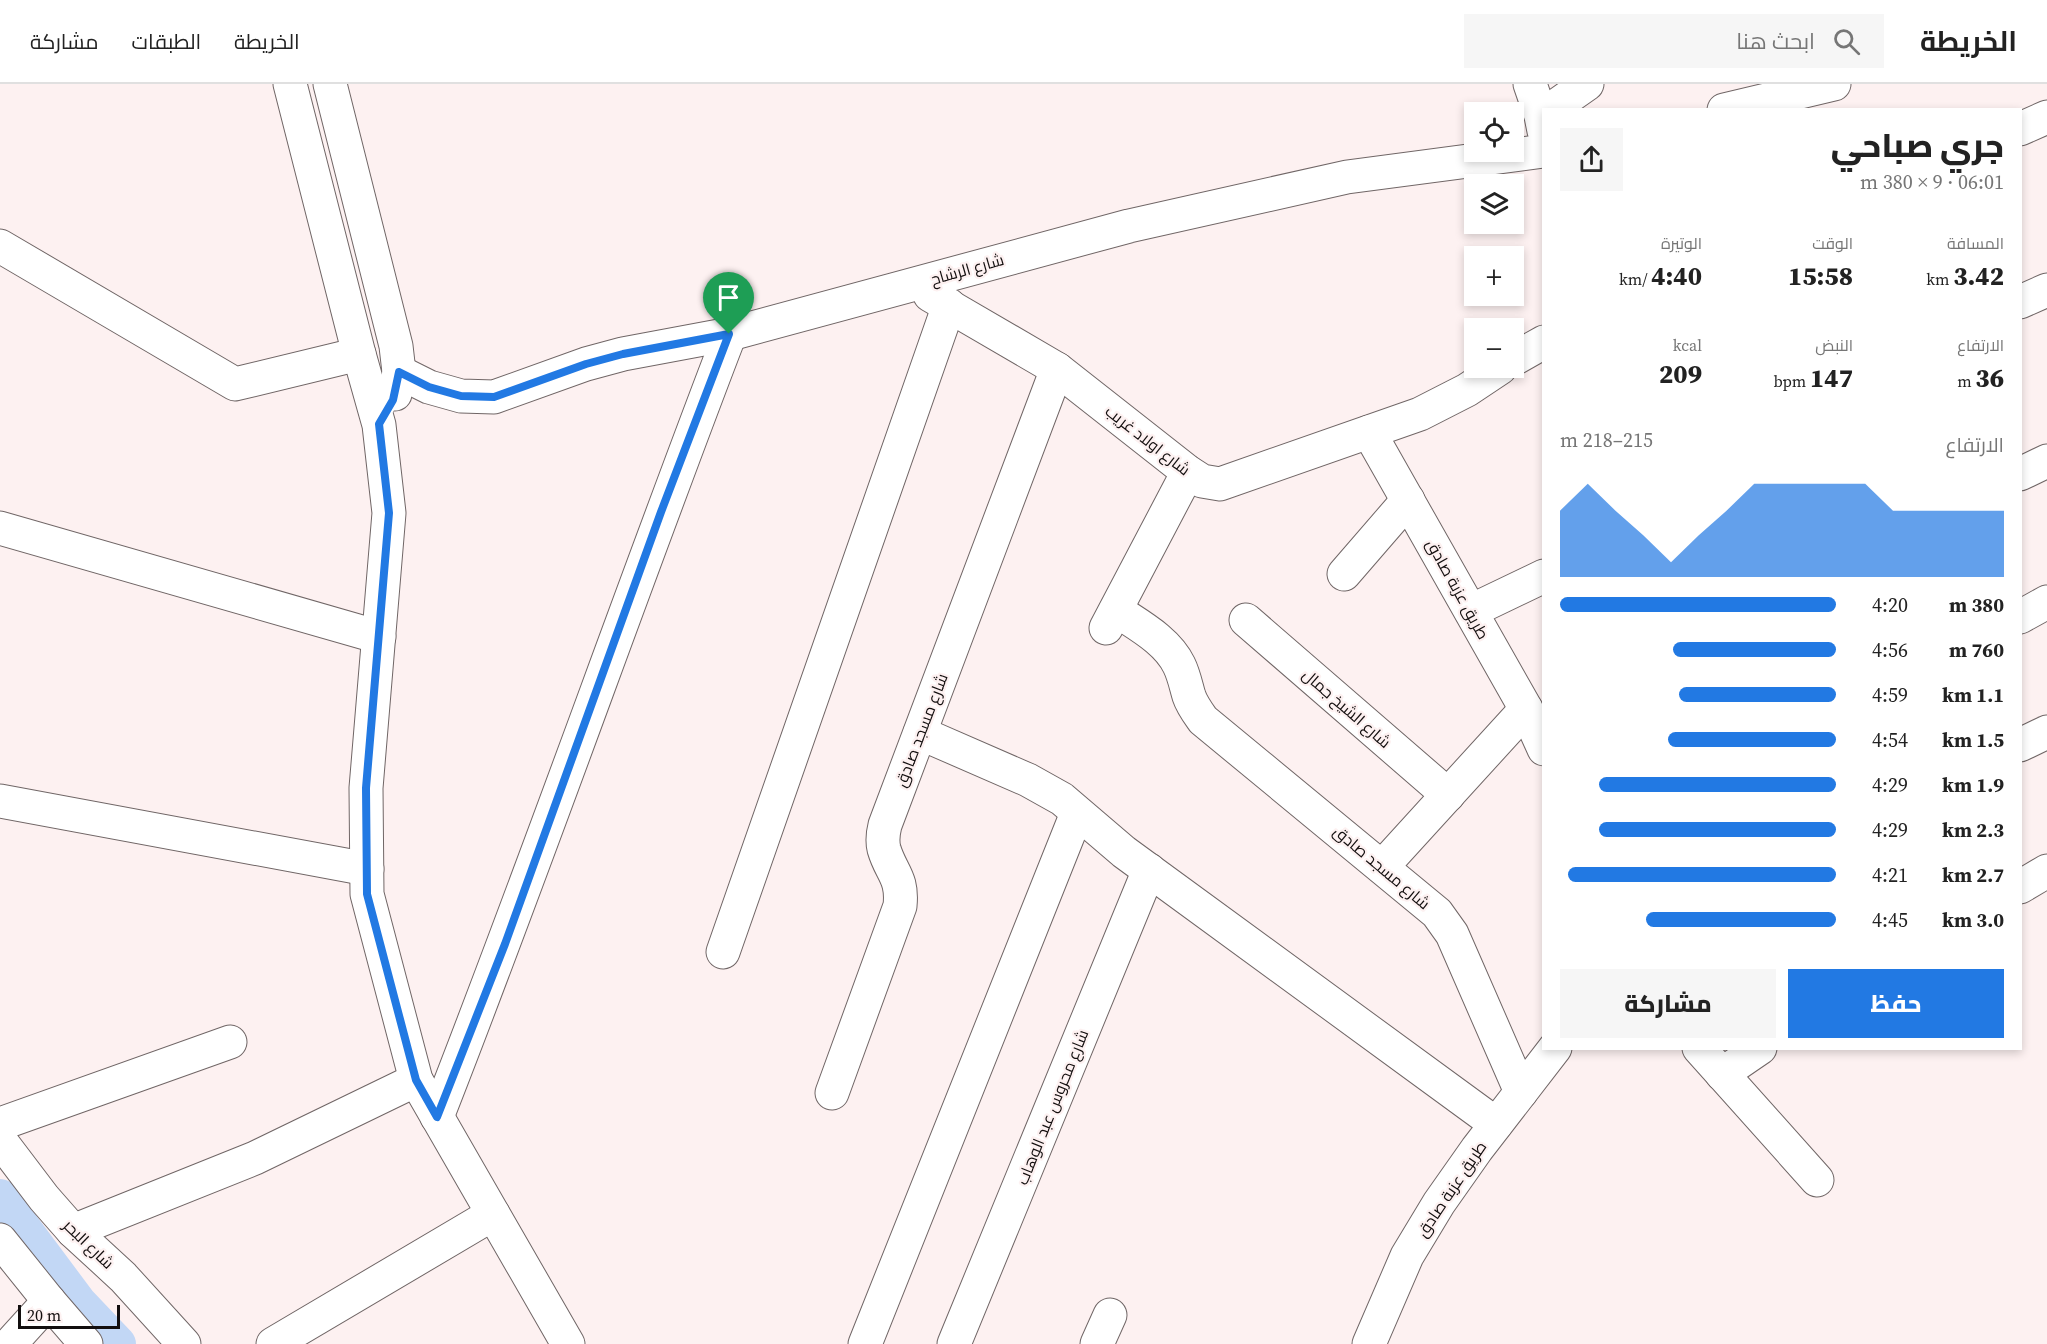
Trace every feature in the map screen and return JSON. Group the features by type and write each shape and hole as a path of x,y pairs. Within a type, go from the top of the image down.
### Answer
{"street":[{"path":"290,84 379,424 389,513 366,788 367,894 416,1080 567,1344"},
{"path":"330,84 396,346 399,372 393,400 379,424"},
{"path":"1530,84 1542,113"},
{"path":"1557,108 1587,84"},
{"path":"1732,108 1834,84"},
{"path":"2022,128 2047,117"},
{"name":"شارع الرشاح","path":"399,372 429,387 461,396 494,397 623,354 729,334 1129,226 1347,177 1542,151"},
{"path":"0,246 235,384 359,354"},
{"name":"شارع اولاد غريب","path":"913,285 1057,369 1188,472 1202,481 1220,484 1420,414 1485,378"},
{"path":"2022,301 2047,290"},
{"path":"723,952 949,305"},
{"path":"437,1117 505,944 661,512 729,334"},
{"path":"1524,353 1542,343"},
{"name":"شارع مسجد صادق","path":"832,1094 900,906 900,884 885,851 883,837 885,825 1057,369"},
{"name":"طريق عزبة صادق","path":"1370,432 1526,709 1542,745"},
{"path":"2022,473 2047,461"},
{"name":"شارع مسجد صادق","path":"1188,472 1111,619 1167,647 1179,663 1189,696 1203,720 1437,913 1452,934 1521,1092"},
{"path":"1344,574 1408,500"},
{"path":"0,528 379,637"},
{"path":"1471,611 1542,577"},
{"path":"2022,616 2047,602"},
{"name":"شارع الشيخ جمال","path":"1246,620 1448,795"},
{"path":"1382,867 1526,709"},
{"path":"2022,744 2047,732"},
{"path":"920,733 1037,785 1062,799 1100,833 1149,870 1496,1124"},
{"path":"0,801 367,869"},
{"path":"866,1344 1077,813"},
{"name":"شارع محروس عبد الوهاب","path":"954,1344 1149,870"},
{"path":"2022,886 2047,871"},
{"path":"0,1124 230,1042"},
{"name":"طريق عزبة صادق","path":"1369,1344 1407,1256 1477,1149 1553,1050"},
{"path":"1701,1050 1817,1180"},
{"path":"1722,1074 1757,1050"},
{"path":"73,1231 255,1158 416,1080"},
{"name":"شارع البحر","path":"0,1140 37,1189 73,1231 123,1277 184,1344"},
{"path":"273,1344 493,1214"},
{"path":"0,1240 87,1344"},
{"path":"10,1344 49,1301"},
{"path":"1097,1344 1110,1315"}],"waterway":[{"path":"0,1197 79,1303 118,1344"}],"route":[{"path":"729,334 661,512 505,944 437,1117 416,1080 367,894 366,788 389,513 379,424 393,400 399,372 429,387 461,396 494,397 586,364 623,354 729,334"}]}
